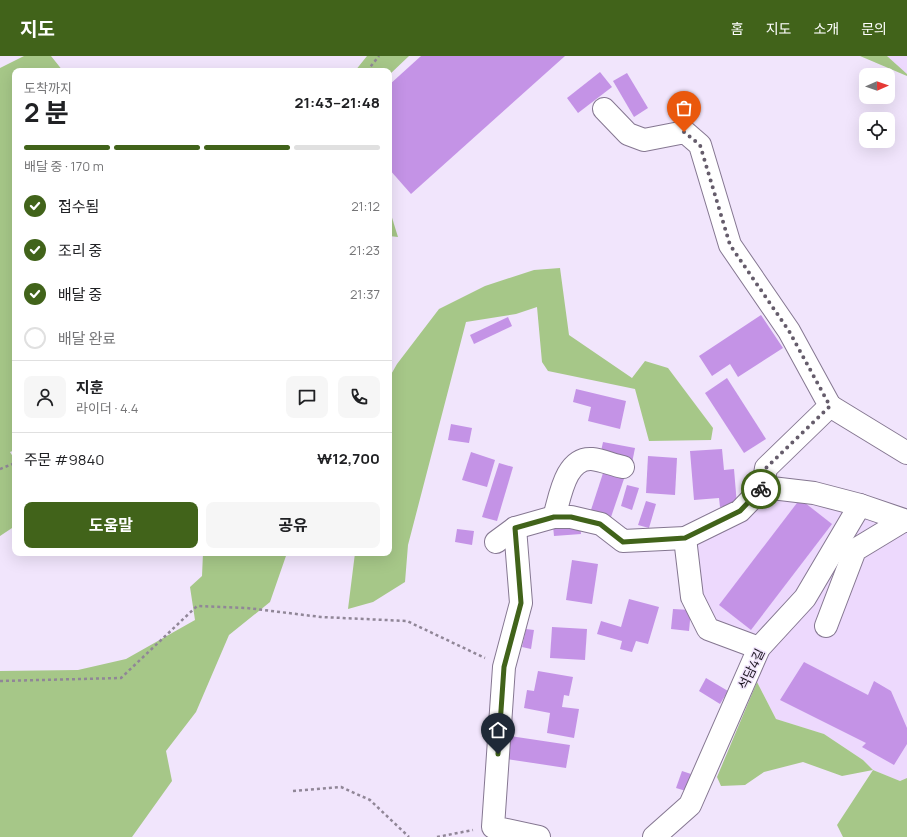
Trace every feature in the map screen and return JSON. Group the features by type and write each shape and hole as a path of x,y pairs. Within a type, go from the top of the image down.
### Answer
{"street":[{"path":"604,109 628,134 644,140 684,132 700,145 730,245 789,331 830,406 907,453"},
{"path":"496,542 515,528 554,517 571,517 600,524 623,542 685,538 740,511 762,487 766,468 830,406"},
{"path":"554,517 566,474 578,463 591,459 623,467"},
{"path":"762,487 814,493 905,521"},
{"name":"석담4길","path":"654,837 690,805 759,648 805,598 860,506"},
{"path":"826,626 855,550 905,521"},
{"path":"515,528 521,603 504,667 493,827 538,837"},
{"path":"685,538 692,597 708,629 759,648"}],"path":[{"path":"369,68 379,56"},
{"path":"0,469 12,464"},
{"path":"0,681 121,678 197,606 247,608 321,616 407,620 504,667"},
{"path":"293,791 341,787 370,800 409,837"},
{"path":"437,837 493,827"}],"shaded area":[{"path":"887,56 907,56 907,74"},
{"path":"773,476 907,510 907,778 900,781 873,770 863,760 824,734 776,719 757,682 756,640 714,625 686,600 683,532"}],"green space":[{"path":"24,56 51,56 61,68 12,68 12,451 10,452 12,455 12,528 0,536 0,68"},
{"path":"367,56 409,56 392,72 392,68 357,68"},
{"path":"860,56 887,56 907,74 907,76 895,71 895,68 888,68"},
{"path":"392,218 398,237 392,236"},
{"path":"560,268 569,335 632,378 645,361 668,368 713,428 711,440 649,441 635,389 548,371 542,362 537,307 516,314 466,322 408,545 405,582 373,602 348,609 355,556 392,556 392,373 439,309 485,286 534,270"},
{"path":"203,556 286,556 270,602 229,635 196,712 166,751 172,781 132,837 0,837 0,671 78,670 126,659 195,620 190,587 202,576"},
{"path":"757,682 776,719 824,734 863,760 873,770 842,776 803,762 764,772 745,785 721,786 717,777"},
{"path":"873,770 900,781 907,778 907,837 843,837 837,825"}],"building":[{"path":"421,56 565,56 411,194 392,172 392,82"},
{"path":"600,72 612,87 578,113 567,98"},
{"path":"627,73 648,108 634,117 613,81"},
{"path":"761,315 783,348 738,377 730,364 712,376 699,356"},
{"path":"508,317 512,326 474,344 470,335"},
{"path":"727,378 766,439 744,453 705,393"},
{"path":"576,389 626,401 620,429 588,421 591,407 573,402"},
{"path":"451,424 472,428 469,443 448,440"},
{"path":"603,442 635,448 632,463 600,456"},
{"path":"722,449 724,470 734,469 737,505 720,507 719,498 694,500 690,451"},
{"path":"471,452 495,460 487,487 462,480"},
{"path":"648,456 677,458 675,495 646,493"},
{"path":"499,463 513,467 497,521 482,517"},
{"path":"605,467 626,473 610,520 590,513"},
{"path":"627,485 639,488 632,510 621,506"},
{"path":"800,499 832,524 751,630 719,605"},
{"path":"646,501 656,504 649,528 638,525"},
{"path":"580,524 581,534 554,536 553,526"},
{"path":"457,529 474,531 472,545 455,542"},
{"path":"572,560 598,564 592,604 566,600"},
{"path":"629,599 659,607 648,644 636,641 632,652 620,649 622,641 597,634 601,621 621,627"},
{"path":"673,609 691,610 689,631 671,629"},
{"path":"552,627 587,629 585,660 550,658"},
{"path":"526,629 534,630 531,649 522,647"},
{"path":"804,662 868,695 874,681 891,691 907,728 907,744 894,765 862,747 866,743 780,700"},
{"path":"538,671 573,677 569,696 564,695 562,707 579,709 574,738 547,733 550,713 524,708 527,690 534,691"},
{"path":"706,678 728,691 720,704 699,691"},
{"path":"510,736 570,745 566,768 507,759"},
{"path":"682,771 691,774 686,791 676,788"}],"way so far":[{"path":"684,132 700,145 730,245 789,331 830,406 766,468 761,489"}],"route":[{"path":"498,754 504,667 521,603 515,528 554,517 571,517 600,524 623,542 685,538 740,511 761,489"}]}
